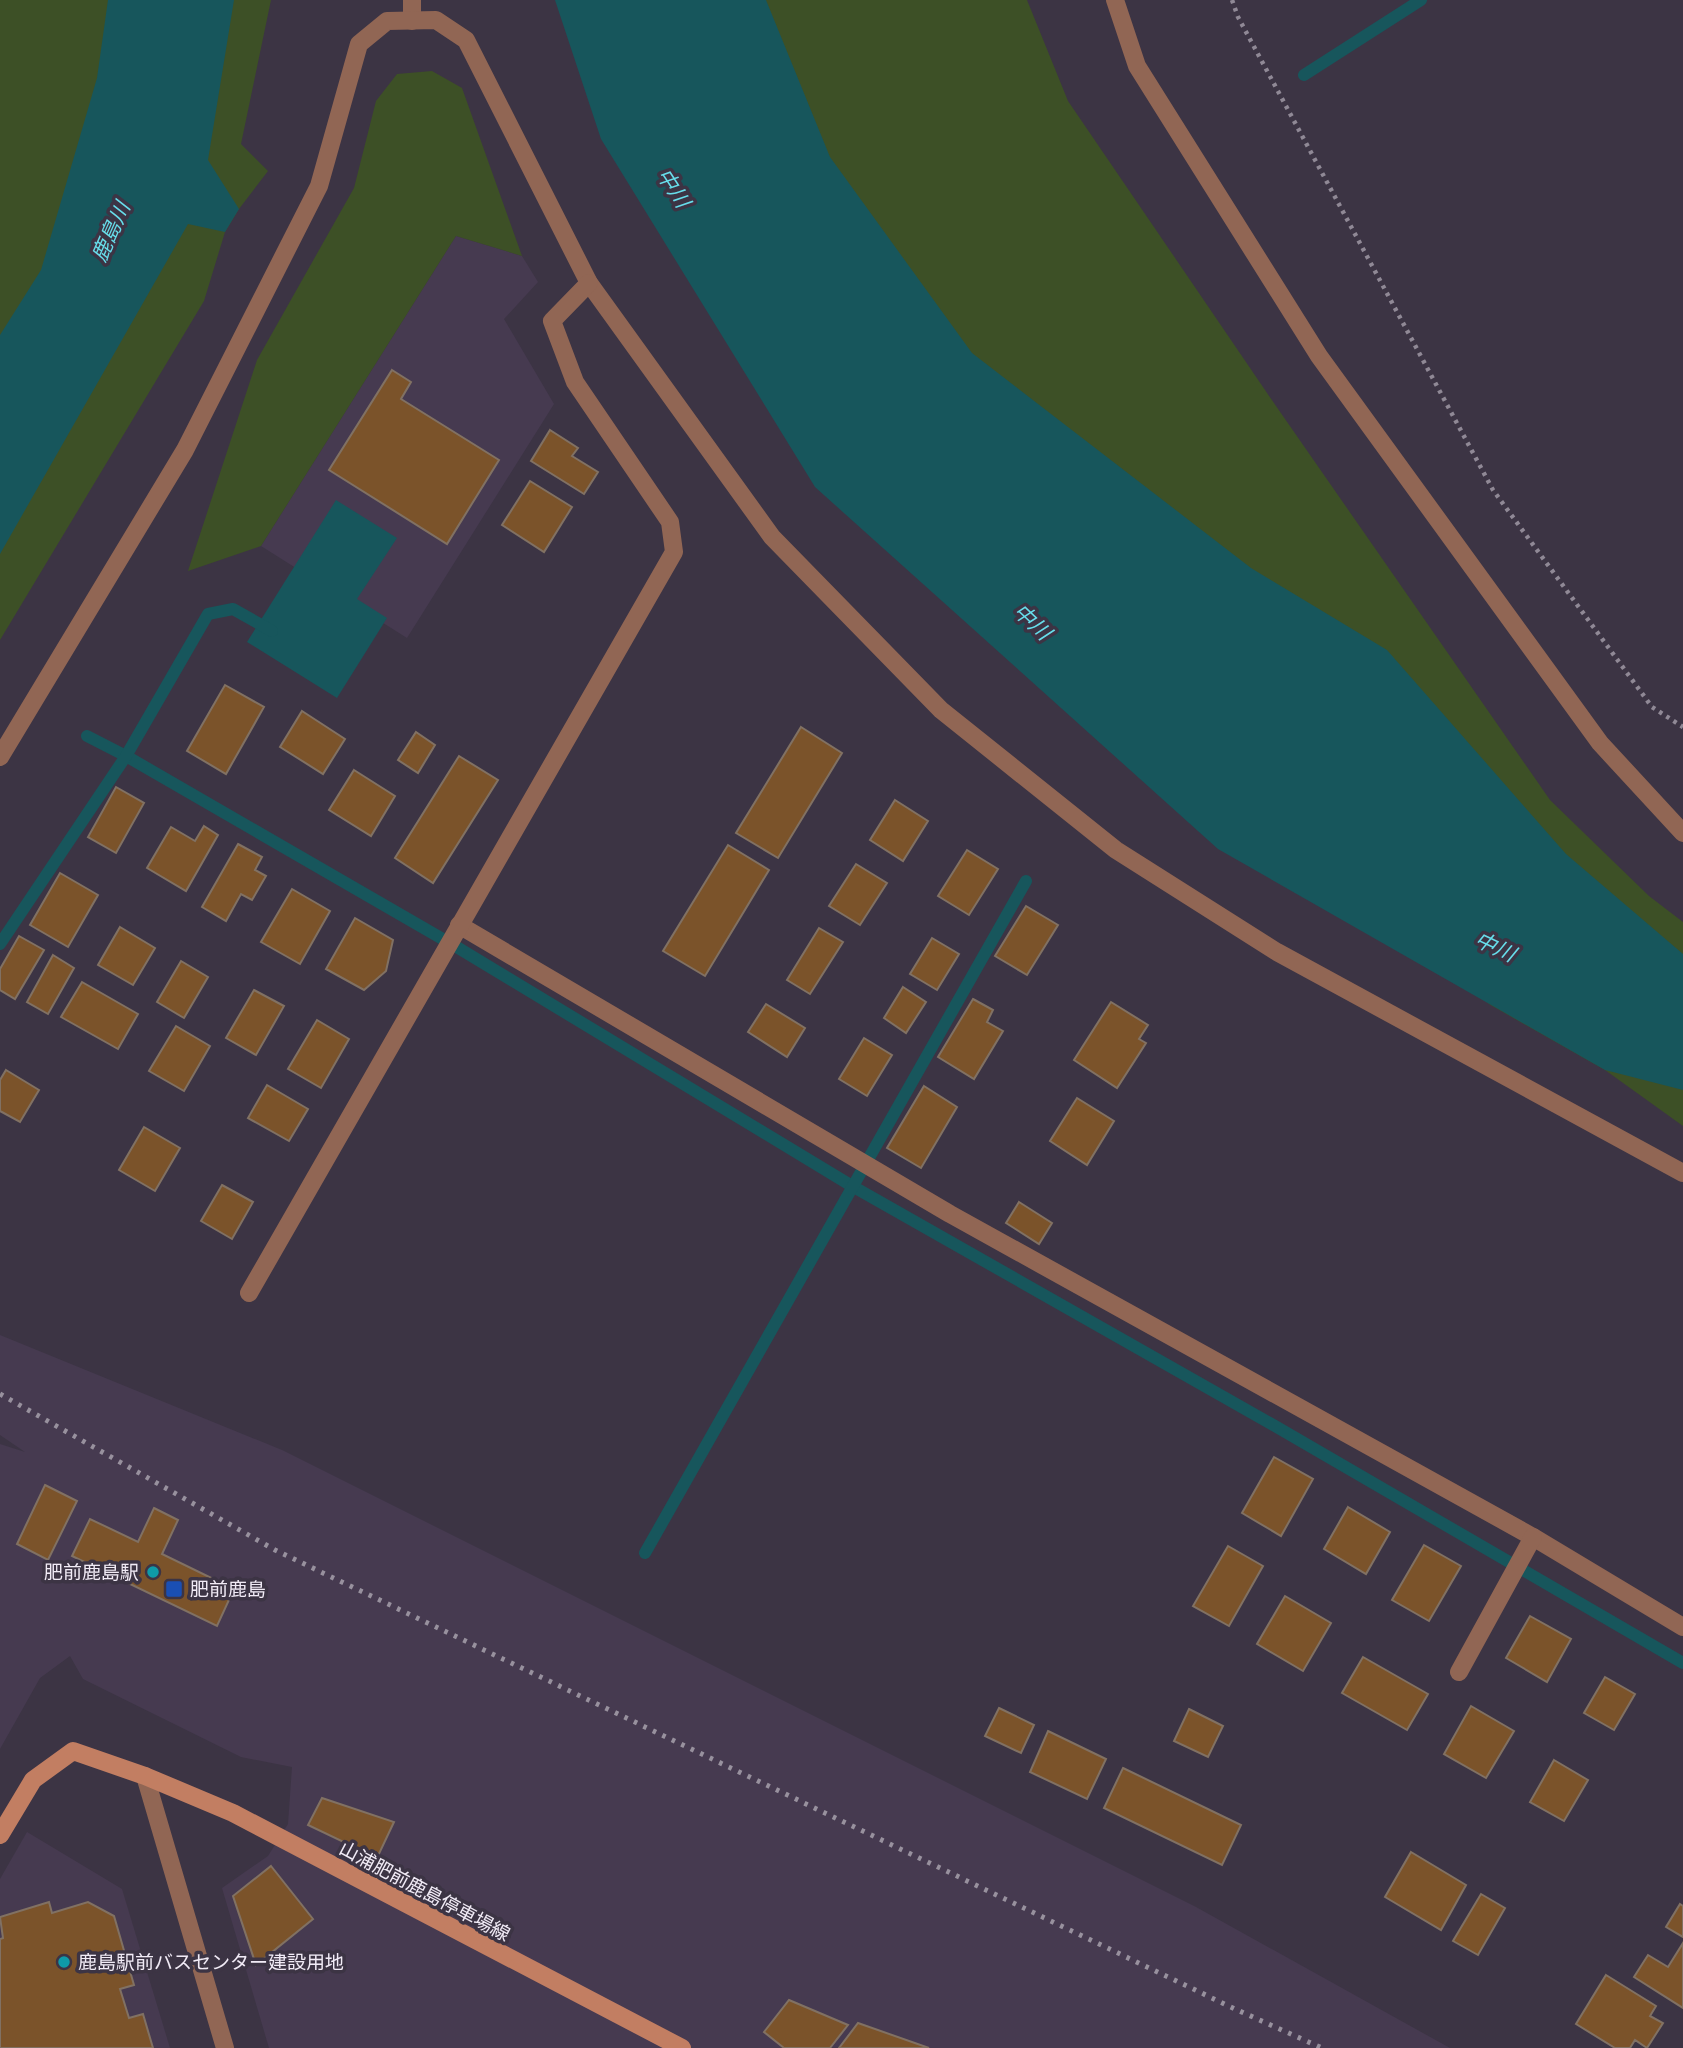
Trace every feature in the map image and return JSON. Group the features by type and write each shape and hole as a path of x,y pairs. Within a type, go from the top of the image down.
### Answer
{"main road":[{"name":"山浦肥前鹿島停車場線","path":"0,1835 33,1780 73,1751 145,1776 233,1813 682,2048"}],"street":[{"path":"412,0 412,21"},
{"path":"1115,0 1138,66 1319,356 1600,743 1683,833"},
{"path":"0,757 185,450 319,186 359,44 387,21 436,20 466,40 589,283 772,537 941,710 1116,850 1277,952 1683,1173"},
{"path":"249,1293 674,552 670,522 575,382 552,321 589,283"},
{"path":"459,925 950,1214 1533,1537 1683,1627"},
{"path":"1458,1672 1533,1537"},
{"path":"145,1776 225,2048"}],"path":[{"path":"1232,0 1238,17 1493,490 1652,707 1683,727"}],"shaded area":[{"path":"0,0 145,0 0,398"},
{"path":"207,0 271,0 241,144 268,171 225,232 204,301 0,640 0,485"},
{"path":"630,0 1027,0 1068,101 1550,800 1649,896 1683,922 1683,1009 1447,899"},
{"path":"432,71 462,88 522,256 456,236 261,546 188,571 257,360 354,188 376,101 397,74"},
{"path":"456,236 522,256 538,282 504,319 554,404 407,638 261,546"},
{"path":"1487,1003 1683,1063 1683,1126 1605,1070"},
{"path":"0,1335 282,1450 1196,1907 1450,2048 269,2048 222,1888 268,1856 288,1824 292,1767 241,1757 83,1679 70,1656 40,1678 0,1749 0,1444 25,1452 0,1435"},
{"name":"鹿島駅前バスセンター建設用地","path":"27,1832 122,1889 170,2048 0,2048 0,1879"}],"water":[{"name":"鹿島川","path":"108,0 234,0 208,160 239,209 225,232 188,224 0,554 0,335 41,270 97,78"},
{"name":"中川","path":"555,0 766,0 830,157 972,353 1251,568 1387,650 1566,854 1683,954 1683,1090 1605,1070 1218,849 815,487 601,139"},
{"path":"336,500 397,538 357,599 387,618 337,698 247,642"}],"building":[{"path":"392,370 411,382 401,399 499,460 447,544 329,470"},
{"path":"550,430 578,448 572,456 598,472 584,494 531,461"},
{"path":"530,481 572,507 544,552 502,525"},
{"path":"225,685 264,707 226,774 187,751"},
{"path":"302,711 345,739 323,774 280,747"},
{"path":"801,727 842,753 778,858 736,833"},
{"path":"416,732 435,745 418,773 398,760"},
{"path":"459,756 498,780 433,883 395,858"},
{"path":"354,770 395,796 371,836 329,810"},
{"path":"116,787 144,803 116,853 88,837"},
{"path":"895,800 928,821 903,861 870,840"},
{"path":"204,826 218,835 186,891 147,868 171,827 195,841"},
{"path":"238,844 262,857 255,870 266,876 252,900 241,894 226,921 202,907"},
{"path":"728,845 769,870 705,976 663,951"},
{"path":"967,850 998,869 969,915 938,896"},
{"path":"856,864 887,883 860,925 829,906"},
{"path":"60,873 98,895 68,947 30,925"},
{"path":"292,889 330,911 300,964 261,942"},
{"path":"1026,906 1058,925 1027,975 995,956"},
{"path":"355,918 393,940 386,971 364,990 326,969"},
{"path":"120,927 155,948 133,985 98,965"},
{"path":"819,928 843,942 810,994 787,980"},
{"path":"19,936 44,950 15,999 0,990 0,969"},
{"path":"932,938 959,954 937,990 910,974"},
{"path":"53,955 74,968 48,1014 27,1002"},
{"path":"181,961 208,977 184,1018 157,1002"},
{"path":"82,982 138,1014 118,1049 61,1017"},
{"path":"903,987 926,1002 906,1033 884,1018"},
{"path":"254,990 284,1006 256,1055 226,1038"},
{"path":"973,999 993,1010 987,1022 1003,1031 974,1079 938,1057"},
{"path":"1111,1002 1148,1025 1139,1039 1146,1043 1117,1088 1074,1060"},
{"path":"766,1004 805,1028 787,1057 748,1032"},
{"path":"317,1020 349,1039 321,1088 288,1069"},
{"path":"176,1026 210,1046 184,1091 149,1071"},
{"path":"864,1038 892,1055 867,1096 839,1079"},
{"path":"6,1070 39,1090 20,1122 0,1111 0,1080"},
{"path":"267,1085 308,1109 289,1141 248,1118"},
{"path":"924,1086 957,1107 921,1168 887,1148"},
{"path":"1077,1098 1114,1121 1087,1165 1050,1141"},
{"path":"144,1127 180,1148 155,1191 119,1170"},
{"path":"222,1185 253,1202 232,1239 201,1221"},
{"path":"1019,1202 1052,1223 1039,1244 1006,1223"},
{"path":"1274,1457 1313,1479 1281,1536 1242,1513"},
{"path":"45,1485 77,1501 48,1560 17,1544"},
{"path":"1348,1507 1390,1532 1366,1574 1324,1549"},
{"name":"肥前鹿島駅","path":"154,1508 178,1520 162,1554 234,1589 217,1626 72,1556 90,1519 138,1542"},
{"path":"1424,1545 1461,1566 1429,1621 1392,1600"},
{"path":"1228,1546 1263,1566 1229,1626 1193,1606"},
{"path":"1285,1596 1331,1623 1303,1671 1257,1644"},
{"path":"1530,1616 1571,1639 1547,1682 1506,1658"},
{"path":"1363,1657 1428,1694 1407,1730 1342,1693"},
{"path":"1605,1677 1635,1694 1614,1730 1584,1713"},
{"path":"1471,1706 1514,1731 1486,1778 1444,1754"},
{"path":"999,1708 1034,1725 1021,1753 985,1736"},
{"path":"1189,1709 1223,1726 1208,1757 1174,1741"},
{"path":"1048,1731 1106,1759 1087,1799 1030,1772"},
{"path":"1554,1760 1588,1780 1564,1821 1530,1802"},
{"path":"1123,1768 1241,1825 1222,1865 1104,1808"},
{"path":"322,1798 394,1822 377,1858 308,1825"},
{"path":"1411,1852 1466,1885 1441,1930 1385,1897"},
{"path":"271,1866 313,1919 256,1965 233,1896"},
{"path":"1481,1894 1505,1908 1478,1955 1453,1941"},
{"name":"鹿島駅前バスセンター建設用地","path":"49,1902 52,1913 88,1902 114,1916 134,1985 120,1989 129,2018 143,2014 153,2048 0,2048 0,1939 3,1938 0,1917"},
{"path":"1680,1904 1683,1906 1683,1937 1666,1927"},
{"path":"1683,1943 1683,2008 1634,1977 1648,1955 1668,1967"},
{"path":"1606,1975 1656,2006 1650,2016 1663,2023 1647,2048 1635,2040 1630,2048 1615,2048 1576,2024"},
{"path":"789,2000 848,2025 830,2048 784,2048 764,2032"},
{"path":"858,2023 929,2048 839,2048"}],"waterway":[{"path":"1304,75 1421,0"},
{"path":"0,944 126,756 208,614 233,609 272,631"},
{"path":"87,736 460,949 852,1186 1275,1426 1683,1663"},
{"path":"645,1553 1026,881"}],"railway":[{"path":"0,1394 275,1550 1235,2009 1322,2048"}],"place":[{"name":"肥前鹿島駅","path":"153,1572"},
{"name":"肥前鹿島","path":"174,1589"},
{"name":"鹿島駅前バスセンター建設用地","path":"64,1962"}]}
